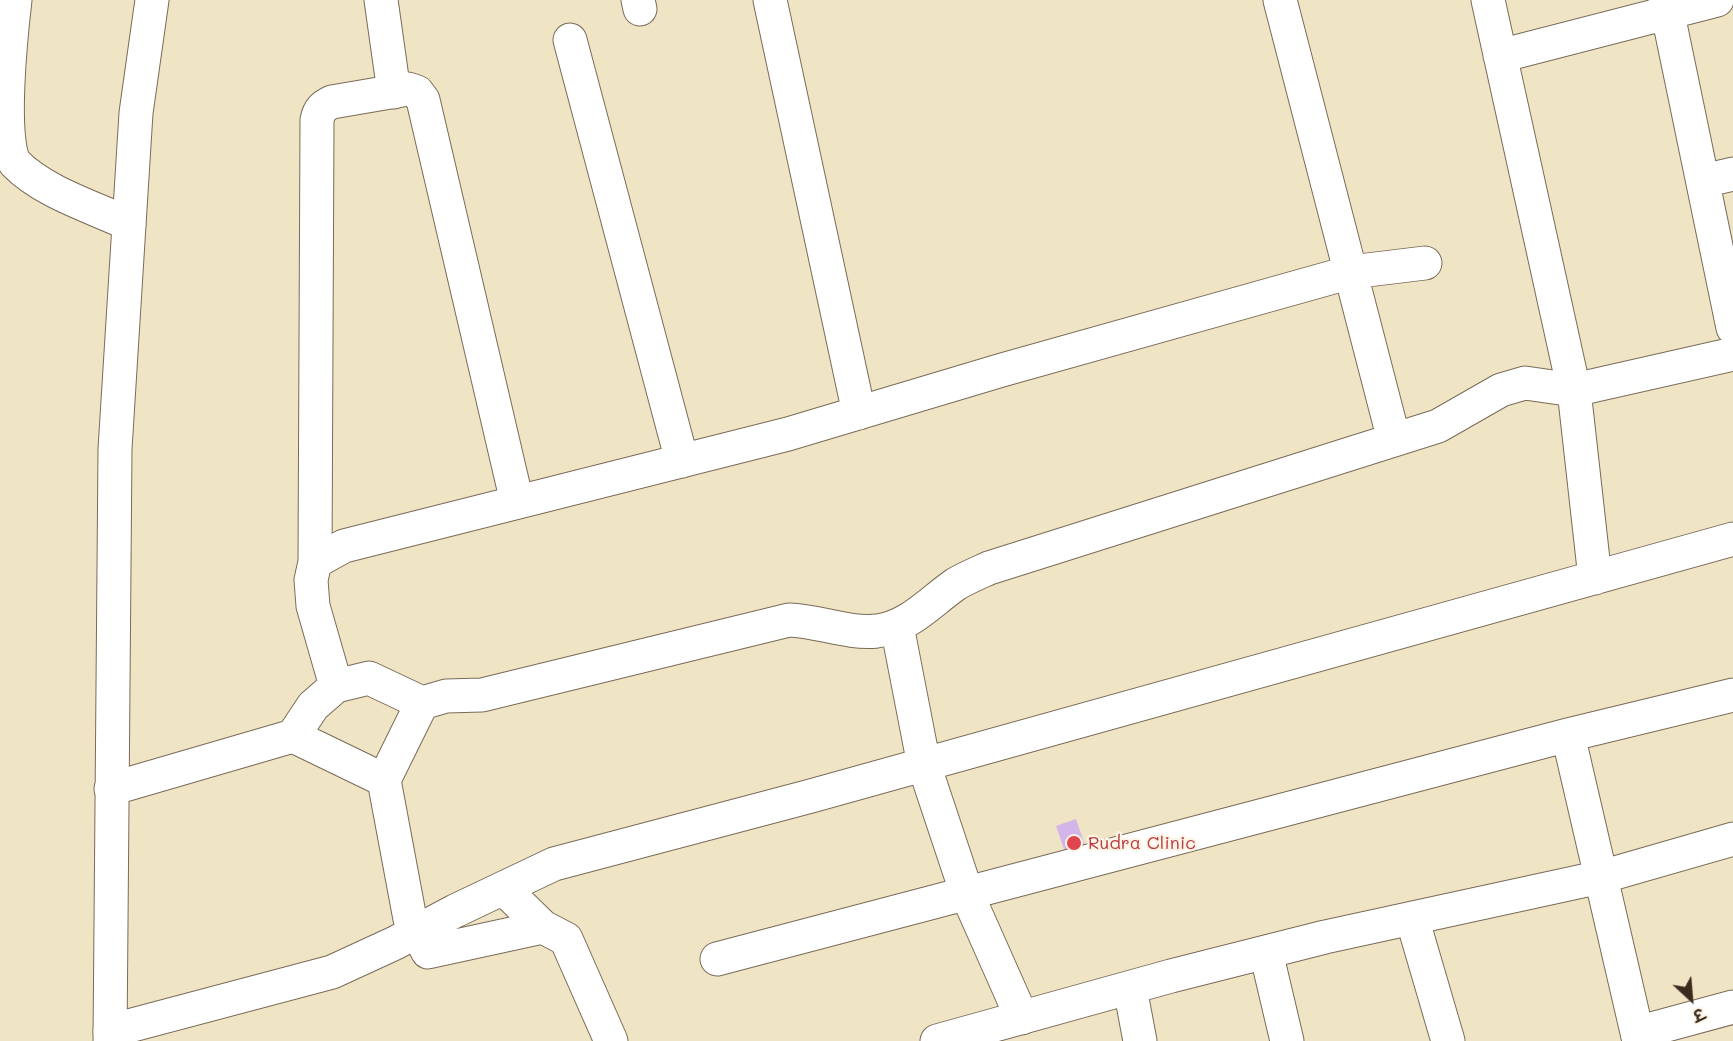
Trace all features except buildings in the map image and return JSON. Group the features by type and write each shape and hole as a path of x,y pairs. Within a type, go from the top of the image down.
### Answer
{"street":[{"path":"15,0 2,112 3,133 13,162 40,183 129,224"},
{"path":"152,0 136,114 115,449 110,1036 332,972 554,864 924,765 1733,540"},
{"path":"381,0 394,92"},
{"path":"770,0 859,413"},
{"path":"1280,0 1394,440"},
{"path":"1488,0 1574,390 1595,578"},
{"path":"1500,56 1667,6 1717,0"},
{"path":"1667,6 1718,177 1733,328"},
{"path":"570,40 682,461"},
{"path":"336,686 313,606 311,580 315,562 317,120 319,111 325,105 408,89 417,92 425,107 516,502"},
{"path":"315,562 344,546 788,434 1002,370 1351,272 1425,263"},
{"path":"111,789 293,736 313,706 336,686 369,678 422,703 446,696 482,695 789,620 809,620 855,631 877,631 897,626 913,618 957,584 989,568 1438,426 1501,390 1525,383 1574,390 1733,354"},
{"path":"897,626 924,765 967,894 1022,1018"},
{"path":"717,959 1568,735 1733,695"},
{"path":"422,703 384,780 410,919 428,952 543,927"},
{"path":"1568,735 1638,1037 1733,1007"},
{"path":"293,736 384,780"},
{"path":"937,1041 976,1036 1022,1018 1266,952 1601,877 1733,839"},
{"path":"502,888 543,927 566,939 611,1041"},
{"path":"1412,918 1448,1041"},
{"path":"1266,952 1287,1041"},
{"path":"1130,988 1140,1041"}],"place":[{"name":"Rudra Clinic","path":"1074,843"}]}
